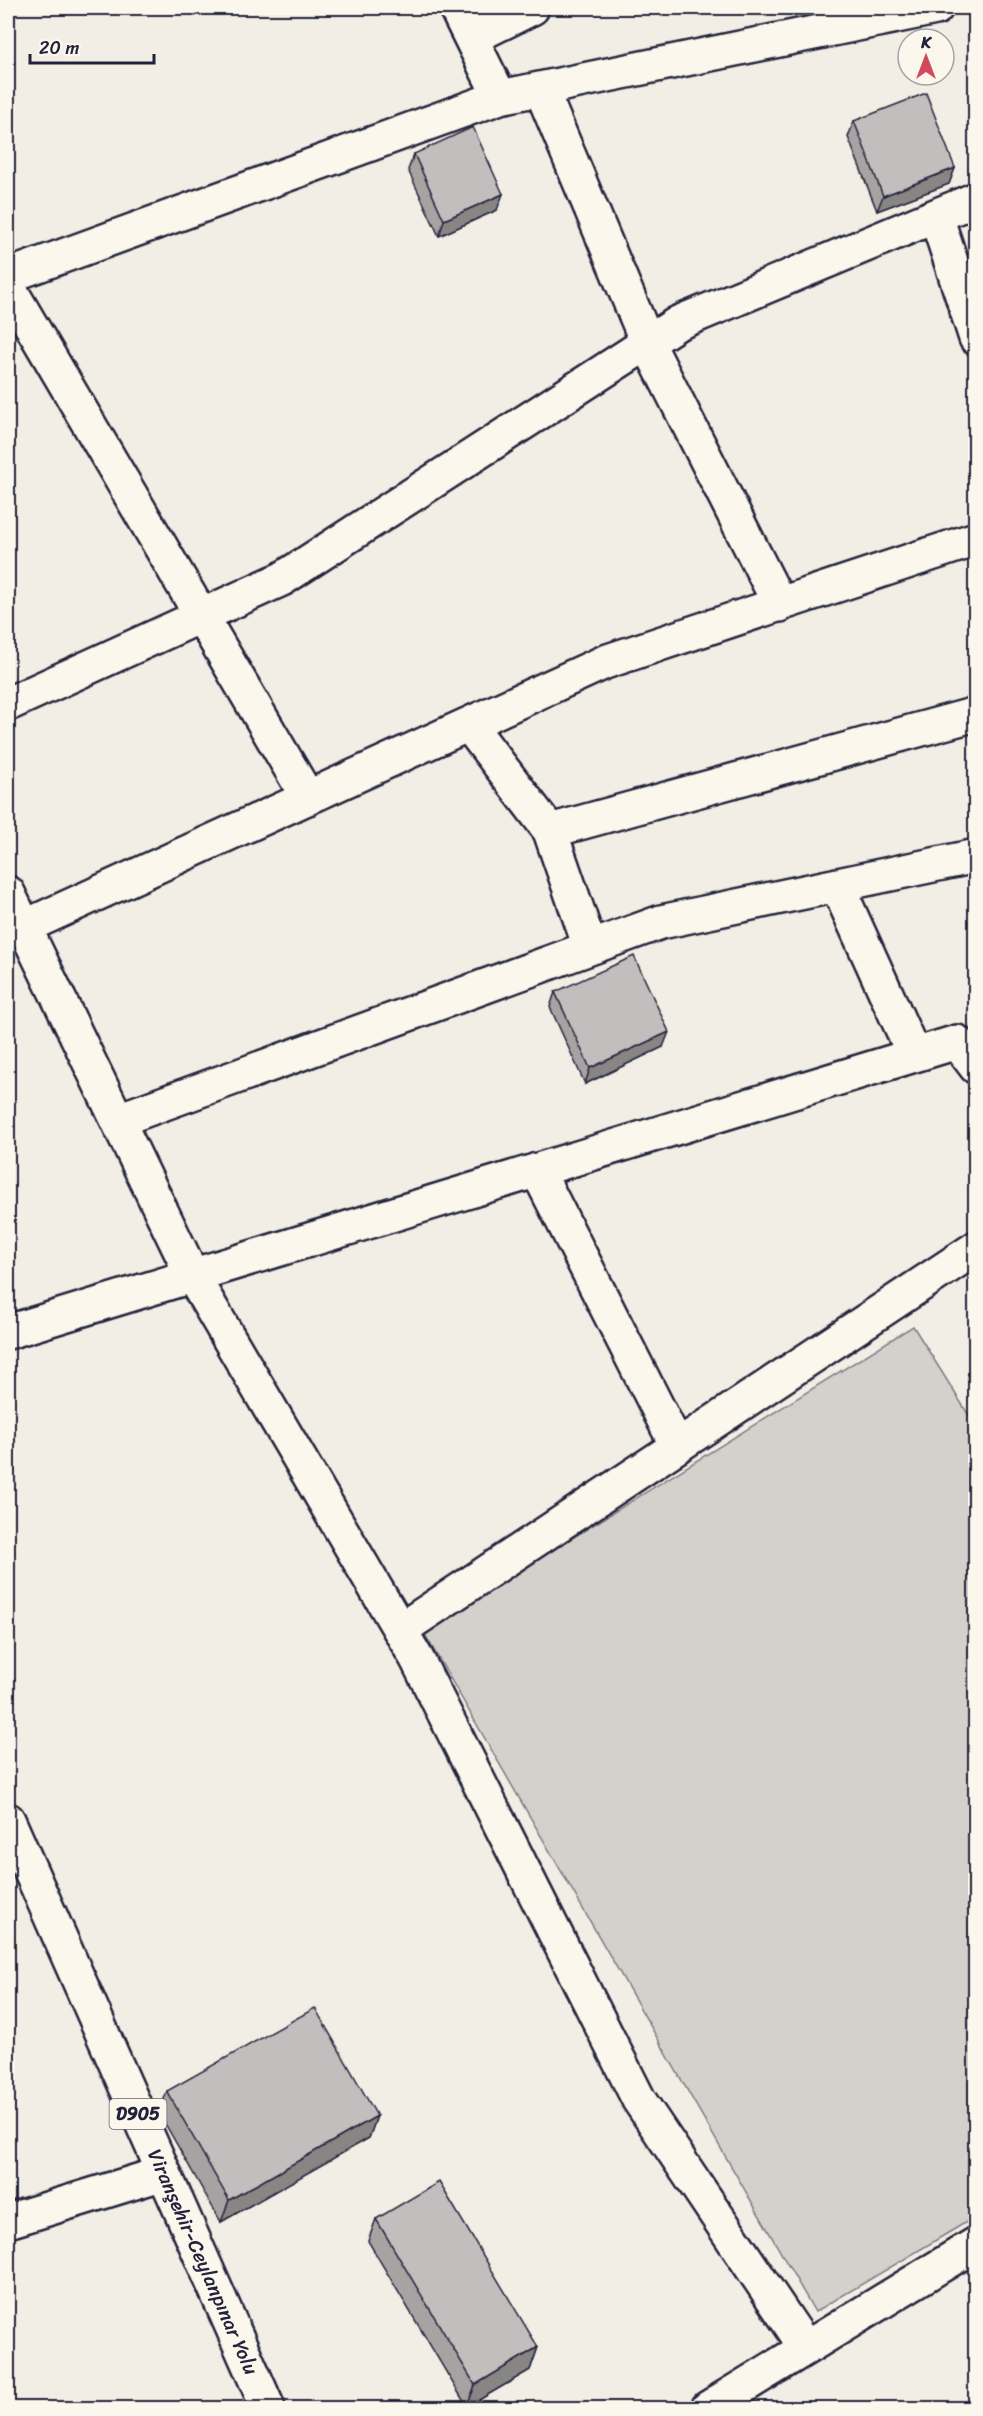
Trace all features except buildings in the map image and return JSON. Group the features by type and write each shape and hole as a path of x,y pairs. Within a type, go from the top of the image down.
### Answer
{"street":[{"path":"456,8 500,97"},
{"path":"471,38 532,8"},
{"path":"8,276 500,97 936,8"},
{"path":"541,89 647,342 780,604"},
{"path":"8,705 282,579 678,323 975,199"},
{"path":"936,216 975,338"},
{"path":"8,286 308,798"},
{"path":"24,927 605,662 975,539"},
{"path":"550,831 975,714"},
{"path":"469,725 550,831 590,947"},
{"path":"118,1120 660,922 975,856"},
{"path":"837,885 914,1055"},
{"path":"8,892 193,1276 417,1659 639,2100 806,2348"},
{"path":"8,1332 957,1042 975,1067"},
{"path":"537,1170 677,1446"},
{"path":"400,1630 975,1248"},
{"name":"Viranşehir-Ceylanpınar Yolu","path":"8,1820 268,2409"},
{"path":"8,2222 164,2173"},
{"path":"708,2409 975,2244"}],"shaded area":[{"path":"913,1326 975,1425 975,2217 815,2312 423,1631"}]}
